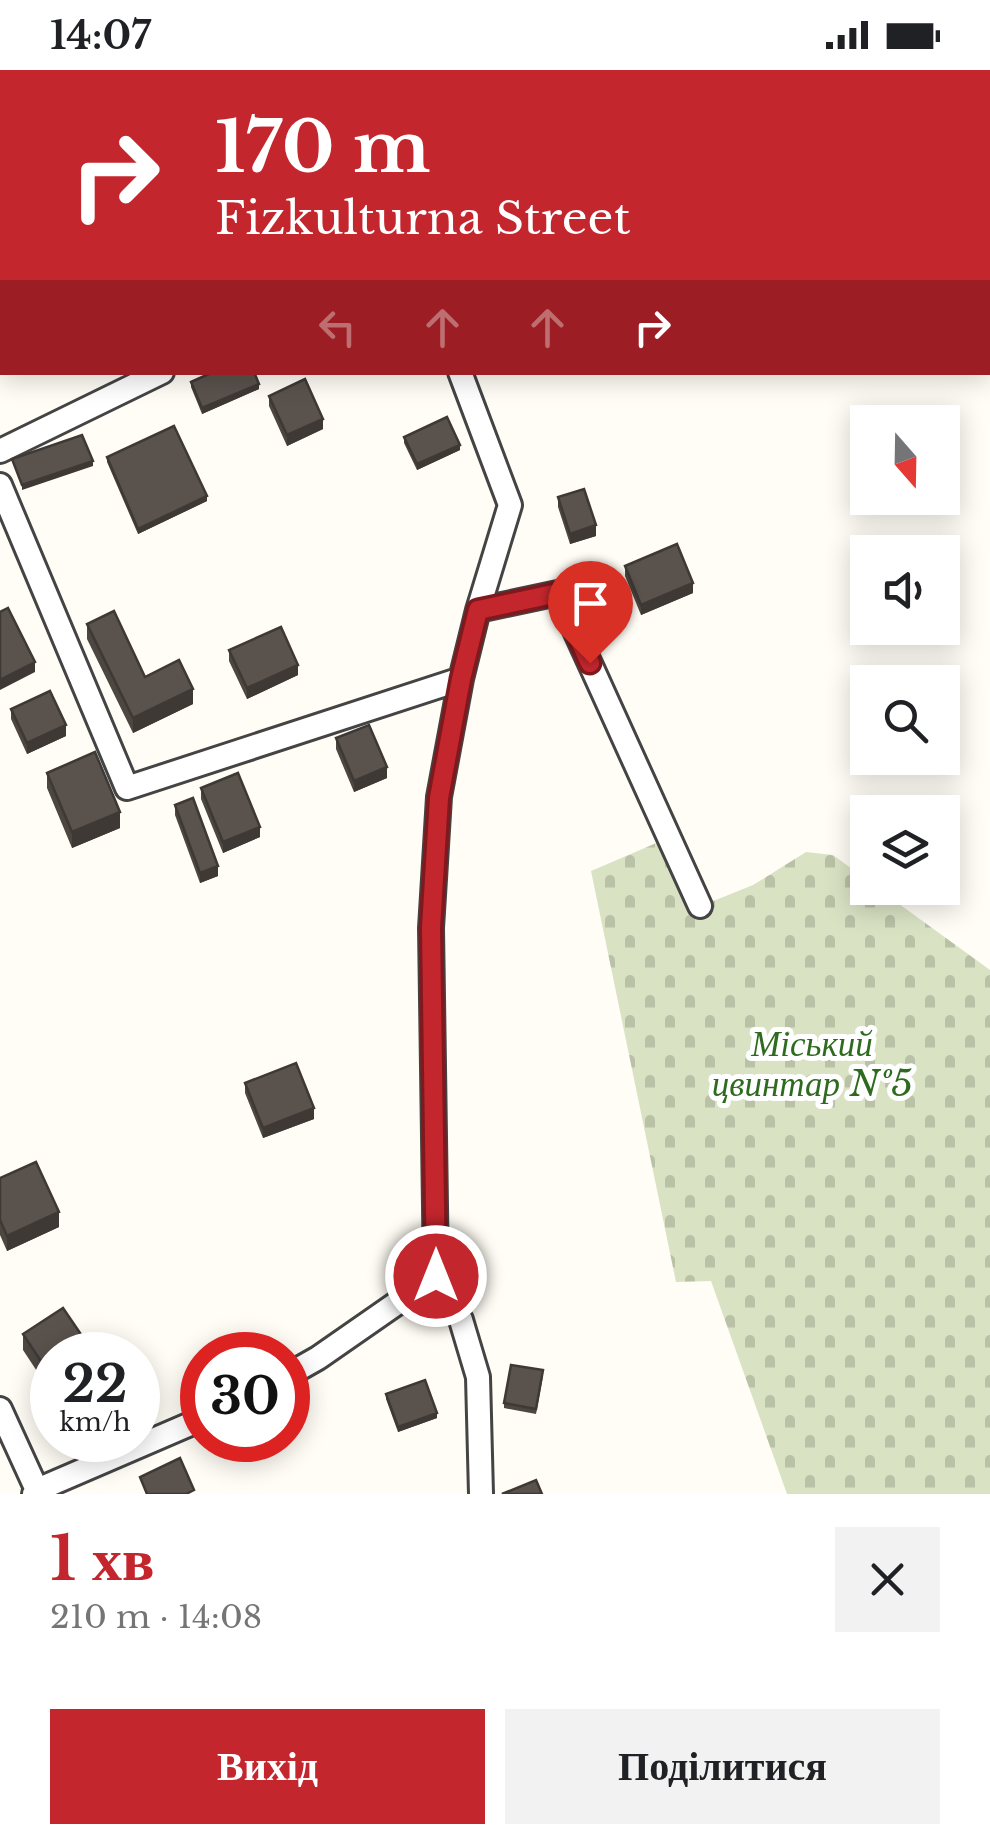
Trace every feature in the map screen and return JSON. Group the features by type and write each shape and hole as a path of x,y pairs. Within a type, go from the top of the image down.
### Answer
{"street":[{"path":"0,451 155,375"},
{"path":"461,375 510,505 461,679 439,798 431,928 436,1276 461,1320 478,1377 481,1494"},
{"path":"0,485 127,788 461,679"},
{"path":"478,610 558,593 700,906"},
{"path":"310,1363 436,1276"},
{"path":"0,1409 36,1492 180,1429"}],"green space":[{"name":"Міський цвинтар №5","path":"668,838 701,906 753,885 806,852 833,855 850,868 850,905 900,905 990,970 990,1494 787,1494 711,1281 676,1282 591,871"}],"building":[{"path":"206,375 255,375 259,384 202,408 191,382"},
{"path":"305,379 323,419 287,435 269,396"},
{"path":"447,417 460,445 417,464 404,437"},
{"path":"174,426 207,496 138,529 107,457"},
{"path":"82,435 93,461 22,485 12,459"},
{"path":"584,489 596,525 570,534 558,497"},
{"path":"677,544 693,583 641,605 625,566"},
{"path":"8,608 35,662 0,680 0,612"},
{"path":"114,611 145,677 179,660 193,689 133,718 87,624"},
{"path":"281,627 298,665 247,688 229,650"},
{"path":"50,691 66,725 27,743 11,709"},
{"path":"369,725 387,767 354,781 336,738"},
{"path":"95,752 120,812 72,832 47,773"},
{"path":"238,773 260,827 223,842 201,788"},
{"path":"193,798 218,866 200,873 175,805"},
{"path":"296,1063 314,1108 263,1128 245,1083"},
{"path":"36,1162 59,1212 7,1236 0,1220 0,1178"},
{"path":"63,1308 79,1332 30,1332 30,1345 23,1334"},
{"path":"511,1365 543,1370 536,1409 504,1403"},
{"path":"425,1380 437,1413 398,1427 386,1394"},
{"path":"180,1458 194,1490 186,1494 147,1494 140,1477"},
{"path":"536,1480 542,1494 502,1494"}],"route":[{"path":"436,1276 431,928 439,798 478,610 558,593 590,663"}]}
